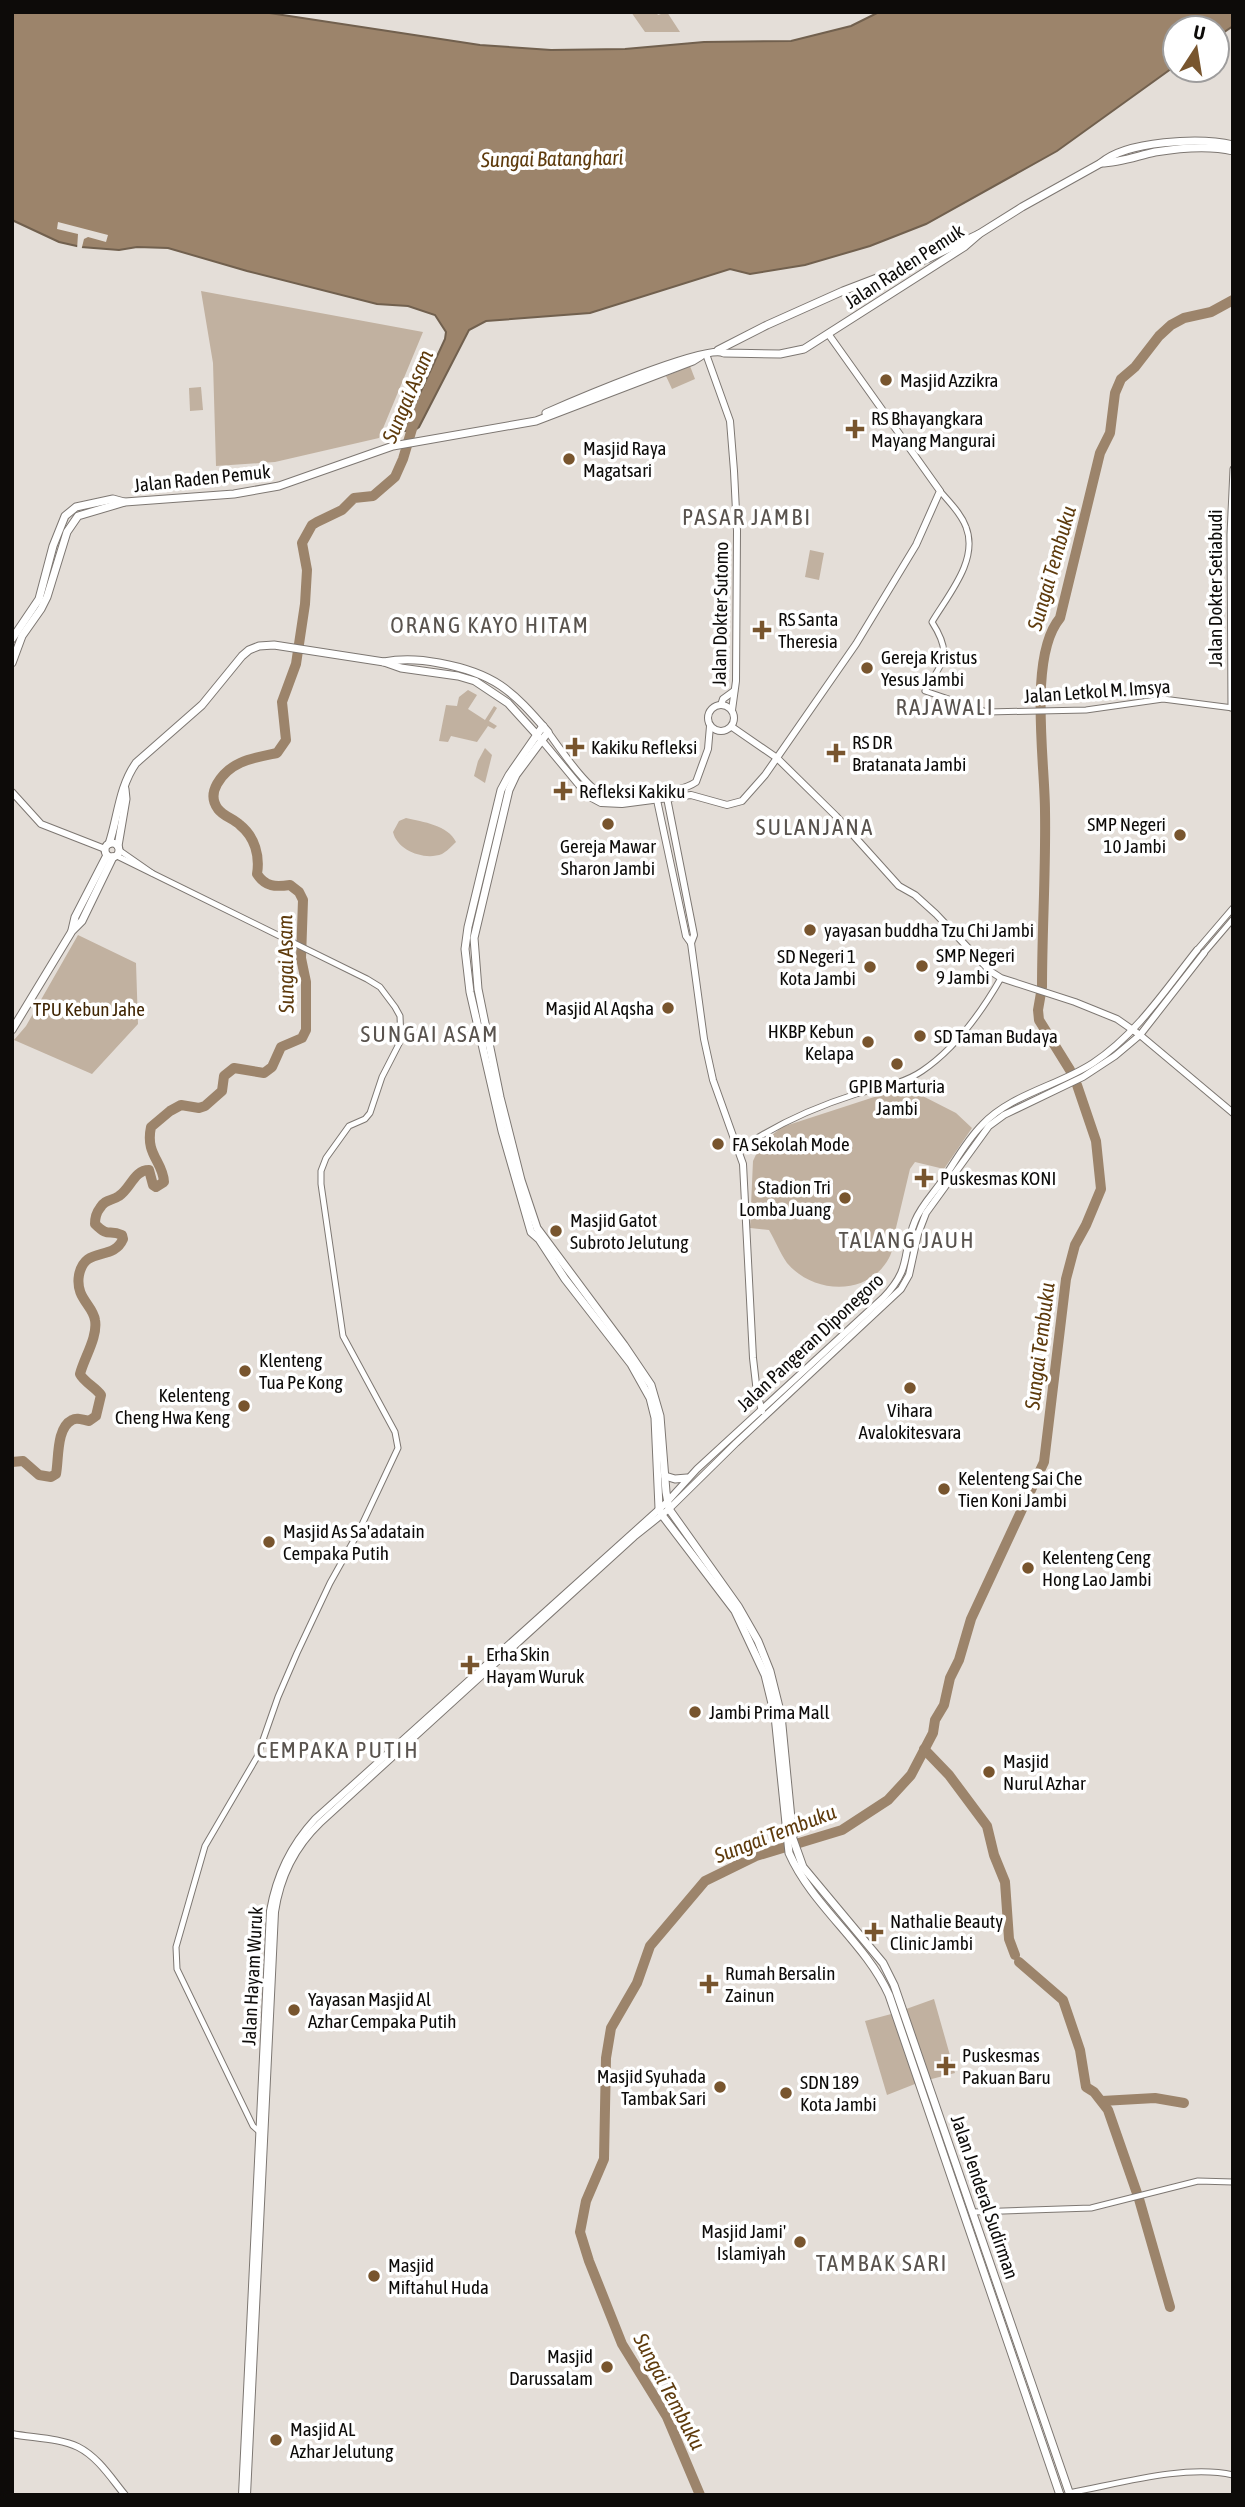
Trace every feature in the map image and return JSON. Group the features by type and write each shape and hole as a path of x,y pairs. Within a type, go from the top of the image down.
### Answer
{"highway":[{"path":"979,234 1101,163 1204,141 1233,145"},
{"path":"1178,146 1233,151"},
{"name":"Jalan Raden Pemuk","path":"12,663 22,636 47,597 67,532 76,517 125,502 233,494 279,486 393,446 526,422 691,356 718,351 767,325 843,291 929,258 979,234"},
{"name":"Jalan Raden Pemuk","path":"718,351 797,352 829,335 975,241 979,234"},
{"path":"929,258 933,267"},
{"name":"Jalan Raden Pemuk","path":"12,639 39,600 53,546 65,516 76,507 113,499 125,502"},
{"path":"12,1030 72,930 82,921 113,851 120,797 130,772 136,763 202,705 249,650 259,646 292,647 475,681 508,703 539,737"},
{"path":"384,662 403,658 427,660 478,672 514,695 546,729 509,775 501,790 466,939 470,992 502,1131 531,1232 628,1360 650,1398 655,1418 660,1511"},
{"path":"539,737 516,775 501,814 474,938 478,989 500,1097 527,1202 537,1227 651,1385 660,1416 668,1506"},
{"path":"665,1476 687,1478"},
{"name":"Jalan Jenderal Sudirman","path":"668,1506 738,1606 755,1643 778,1716 790,1839 797,1869 883,1964 894,1985 1069,2494"},
{"name":"Jalan Jenderal Sudirman","path":"660,1511 727,1599 755,1643"},
{"name":"Jalan Jenderal Sudirman","path":"822,1898 880,1976 889,1995 1060,2495"},
{"path":"914,2066 923,2063"},
{"path":"986,2280 995,2276"},
{"path":"1010,2350 1019,2347"},
{"path":"1037,2425 1046,2422"}],"main road":[{"path":"539,737 588,796 601,803 691,795 719,804 735,804 754,790 828,687 886,597 928,522 940,491 829,335"},
{"name":"Jalan Dokter Sutomo","path":"704,355 730,421 734,471 737,531 736,681 732,710"},
{"path":"546,729 570,762 602,795 614,797 649,794 689,786 696,782 708,749 708,715 734,691"},
{"path":"721,705 732,710 732,727"},
{"path":"710,726 721,732 732,727"},
{"path":"732,727 777,758 836,816 899,886 915,895 936,914 980,962 1001,978 1117,1019 1233,1113"},
{"path":"689,786 691,795"},
{"path":"12,792 41,824 113,851"},
{"path":"667,798 694,935 691,943"},
{"path":"657,800 686,936 691,943 704,1039 713,1080 740,1149 743,1164 753,1358 762,1411"},
{"path":"672,869 681,867"},
{"path":"1137,1033 1201,951"},
{"name":"Jalan Pangeran Diponegoro","path":"944,1184 980,1136 996,1120 1101,1067 1137,1033"},
{"name":"Jalan Pangeran Diponegoro","path":"668,1506 687,1478 901,1289 909,1275 921,1223 972,1136 989,1118 1006,1106 1093,1064 1137,1033"},
{"name":"Jalan Pangeran Diponegoro","path":"668,1506 835,1346"},
{"name":"Jalan Hayam Wuruk","path":"242,2495 275,1912 281,1886 295,1854 320,1823 668,1506"},
{"name":"Jalan Hayam Wuruk","path":"247,2495 263,2134"},
{"path":"12,2434 82,2449 104,2469 125,2495"}],"street":[{"name":"Jalan Dokter Setiabudi","path":"1232,708 1230,535 1233,469"},
{"name":"Jalan Letkol M. Imsya","path":"940,491 965,525 969,548 965,564 932,622 943,641 944,649 937,673 925,691 988,712 1086,710 1163,699 1232,708"},
{"path":"113,851 152,873 355,972 380,987 400,1016 401,1040 382,1077 370,1113 365,1119 349,1126 326,1158 320,1184 343,1336 395,1432 398,1448 297,1653 257,1757 205,1846 176,1947 177,1969 194,2007 253,2126 263,2134"},
{"path":"1201,951 1233,908"},
{"path":"1201,951 1233,919"},
{"path":"740,1149 779,1124 922,1072 966,1030 1001,978"},
{"path":"974,2212 1091,2208 1198,2181 1233,2182"},
{"path":"1069,2494 1122,2482 1205,2471 1233,2474"}],"green space":[{"path":"631,12 656,12 658,15 667,12 680,32 645,32"},
{"path":"201,291 423,332 379,438 275,462 216,466 213,363"},
{"path":"690,366 695,379 672,389 666,376"},
{"path":"201,387 203,410 190,411 189,388"},
{"path":"810,550 824,553 819,580 805,577"},
{"path":"468,690 477,695 468,709 485,720 494,706 497,708 489,721 497,726 494,729 488,726 477,742 451,736 448,742 439,741 446,705 457,706 459,697"},
{"path":"485,748 492,755 485,783 474,776"},
{"path":"406,818 441,828 456,842 444,853 435,856 412,852 400,844 393,832 399,821"},
{"name":"TPU Kebun Jahe","path":"78,935 136,963 138,1024 92,1074 14,1040 26,1026"},
{"name":"Stadion Tri Lomba Juang","path":"905,1087 956,1113 972,1128 944,1169 915,1162 910,1169 891,1252 880,1271 868,1280 854,1285 840,1287 811,1281 787,1263 769,1230 750,1228 753,1161 761,1144 782,1127"},
{"path":"934,1999 955,2073 920,2082 887,2095 865,2021"}],"water":[{"name":"Sungai Batanghari","path":"12,12 263,12 480,45 551,50 625,49 704,42 791,41 851,26 879,12 1233,12 1231,27 1231,14 1161,14 1161,76 1057,151 926,224 870,246 805,265 750,274 730,269 590,313 486,321 469,330 415,430 405,431 401,428 409,417 445,339 446,332 435,315 408,306 377,304 168,248 137,247 119,250 81,247 59,242 12,220"}],"pier":[{"path":"58,222 108,235 106,242 88,237 84,239 81,251 77,250 78,234 57,229"}],"waterway":[{"name":"Sungai Tembuku","path":"1070,1070 1039,1020 1038,1010 1042,987 1045,855 1040,710 1044,657 1050,635 1060,618 1100,453 1110,433 1115,393 1121,379 1135,367 1171,325 1184,318 1211,312 1233,300"},
{"name":"Sungai Asam","path":"12,1462 23,1461 39,1475 51,1477 56,1474 59,1444 67,1424 76,1419 89,1421 96,1416 101,1395 80,1374 93,1340 95,1320 80,1290 79,1275 87,1260 113,1250 123,1239 122,1235 106,1232 95,1224 102,1205 119,1196 136,1176 144,1171 149,1170 156,1187 164,1182 150,1144 151,1127 181,1105 199,1108 205,1106 222,1091 224,1076 234,1068 264,1073 272,1067 281,1047 302,1038 306,1030 306,982 301,958 303,900 299,892 290,885 271,885 260,878 257,874 258,860 253,841 240,825 218,809 214,794 217,784 228,770 243,762 277,753 286,740 282,702 296,664 305,604 307,570 302,543 312,525 342,510 354,498 373,496 395,477 414,422"},
{"name":"Sungai Tembuku","path":"700,2495 667,2417 622,2344 580,2232 586,2201 604,2159 606,2058 611,2028 637,1983 650,1946 705,1881 756,1856 842,1830 888,1800 911,1775 933,1733 935,1720 944,1705 950,1678 959,1660 971,1619 1044,1462 1066,1279 1075,1245 1101,1189 1096,1141 1077,1085"},
{"path":"924,1749 949,1775 987,1826 994,1855 1005,1882 1009,1939 1015,1955"},
{"path":"1019,1962 1063,2000 1080,2050 1086,2087 1094,2092 1108,2110 1139,2199 1170,2307"},
{"path":"1102,2101 1155,2098 1184,2103"}],"place":[{"name":"Masjid Azzikra","path":"886,380"},
{"name":"RS Bhayangkara Mayang Mangurai","path":"855,429"},
{"name":"Masjid Raya Magatsari","path":"569,459"},
{"name":"RS Santa Theresia","path":"762,630"},
{"name":"Gereja Kristus Yesus Jambi","path":"867,668"},
{"name":"Kakiku Refleksi","path":"575,747"},
{"name":"RS DR Bratanata Jambi","path":"836,753"},
{"name":"Refleksi Kakiku","path":"563,791"},
{"name":"Gereja Mawar Sharon Jambi","path":"608,824"},
{"name":"SMP Negeri 10 Jambi","path":"1180,835"},
{"name":"yayasan buddha Tzu Chi Jambi","path":"810,930"},
{"name":"SMP Negeri 9 Jambi","path":"922,966"},
{"name":"SD Negeri 1 Kota Jambi","path":"870,967"},
{"name":"Masjid Al Aqsha","path":"668,1008"},
{"name":"SD Taman Budaya","path":"920,1036"},
{"name":"HKBP Kebun Kelapa","path":"868,1042"},
{"name":"GPIB Marturia Jambi","path":"897,1064"},
{"name":"FA Sekolah Mode","path":"718,1144"},
{"name":"Puskesmas KONI","path":"924,1178"},
{"name":"Stadion Tri Lomba Juang","path":"845,1198"},
{"name":"Masjid Gatot Subroto Jelutung","path":"556,1231"},
{"name":"Klenteng Tua Pe Kong","path":"245,1371"},
{"name":"Vihara Avalokitesvara","path":"910,1388"},
{"name":"Kelenteng Cheng Hwa Keng","path":"244,1406"},
{"name":"Kelenteng Sai Che Tien Koni Jambi","path":"944,1489"},
{"name":"Masjid As Sa'adatain Cempaka Putih","path":"269,1542"},
{"name":"Kelenteng Ceng Hong Lao Jambi","path":"1028,1568"},
{"name":"Erha Skin Hayam Wuruk","path":"470,1665"},
{"name":"Jambi Prima Mall","path":"695,1712"},
{"name":"Masjid Nurul Azhar","path":"989,1772"},
{"name":"Nathalie Beauty Clinic Jambi","path":"874,1932"},
{"name":"Rumah Bersalin Zainun","path":"709,1984"},
{"name":"Yayasan Masjid Al Azhar Cempaka Putih","path":"294,2010"},
{"name":"Puskesmas Pakuan Baru","path":"946,2066"},
{"name":"Masjid Syuhada Tambak Sari","path":"720,2087"},
{"name":"SDN 189 Kota Jambi","path":"786,2093"},
{"name":"Masjid Jami' Islamiyah","path":"800,2242"},
{"name":"Masjid Miftahul Huda","path":"374,2276"},
{"name":"Masjid Darussalam","path":"607,2367"},
{"name":"Masjid AL Azhar Jelutung","path":"276,2440"}],"district":[{"name":"PASAR JAMBI","path":"747,517"},
{"name":"ORANG KAYO HITAM","path":"490,625"},
{"name":"RAJAWALI","path":"945,707"},
{"name":"SULANJANA","path":"815,827"},
{"name":"SUNGAI ASAM","path":"430,1034"},
{"name":"TALANG JAUH","path":"907,1240"},
{"name":"CEMPAKA PUTIH","path":"338,1750"},
{"name":"TAMBAK SARI","path":"882,2263"}]}
